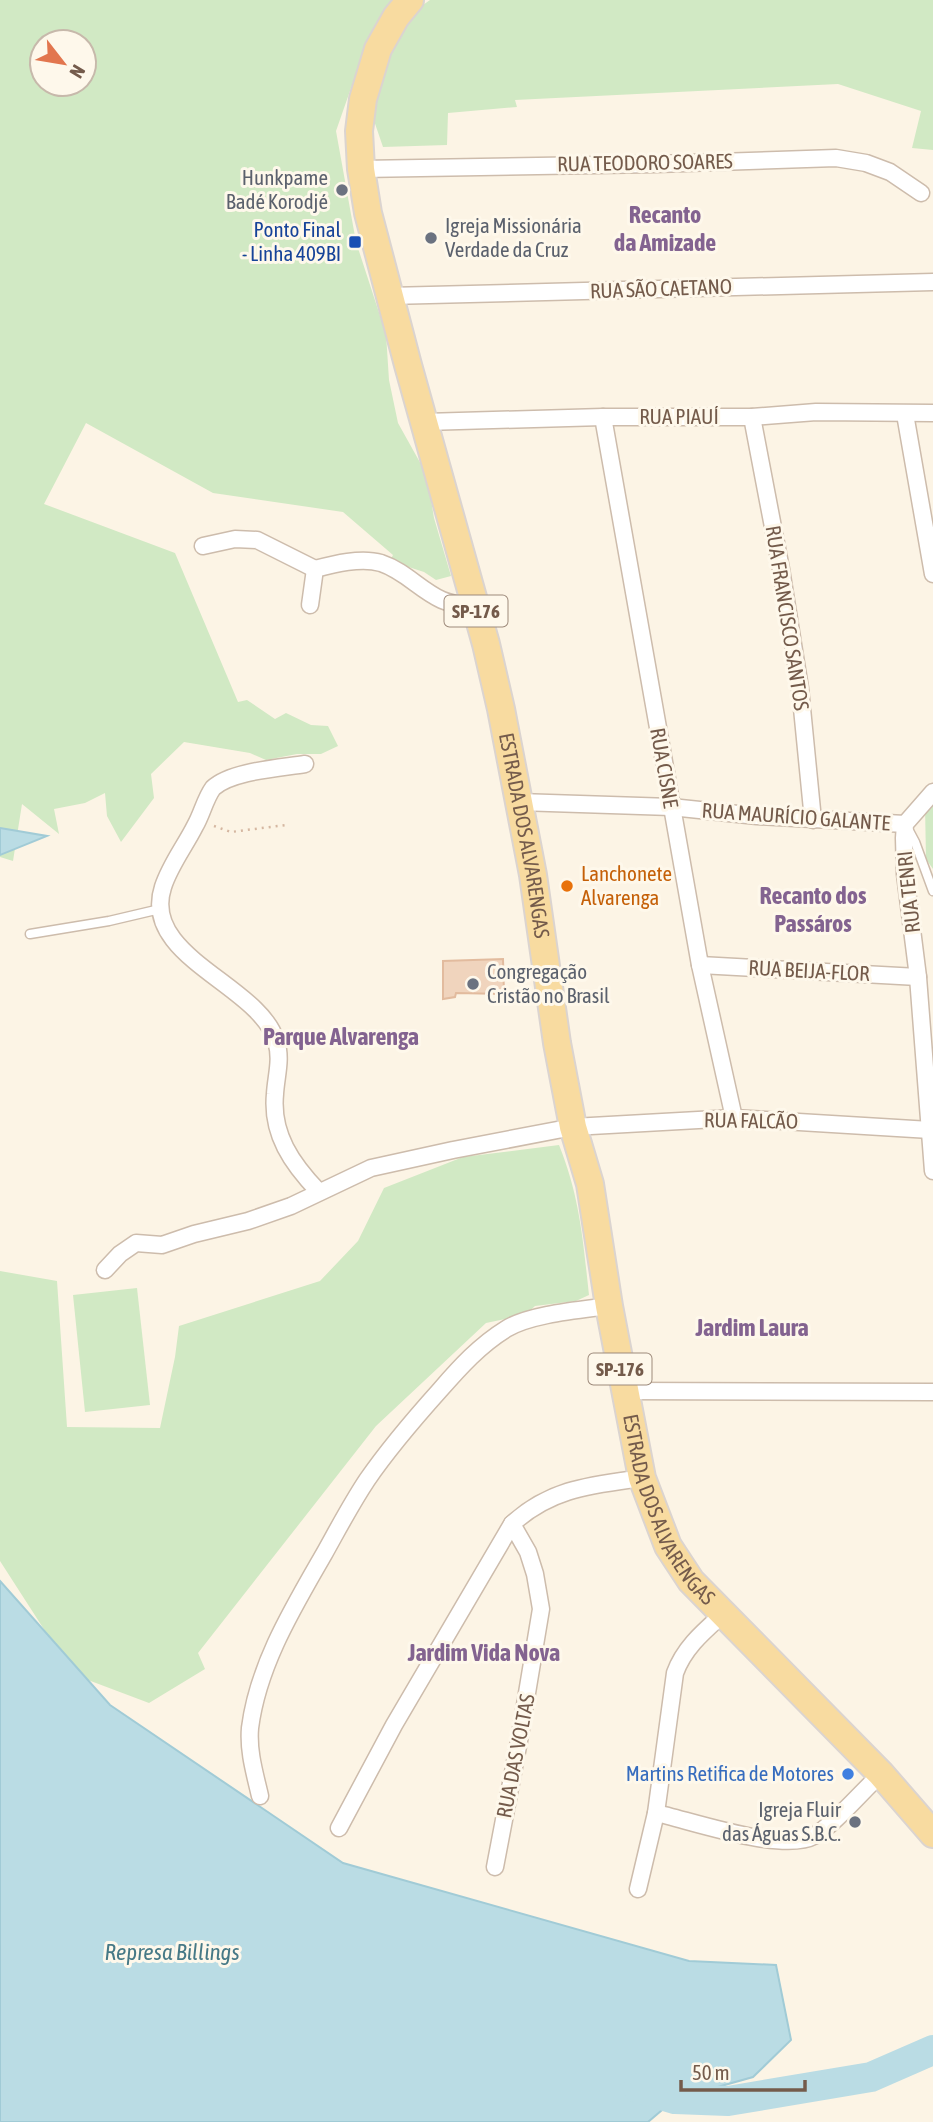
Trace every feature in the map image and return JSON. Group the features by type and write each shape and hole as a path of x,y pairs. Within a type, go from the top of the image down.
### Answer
{"main road":[{"name":"ESTRADA DOS ALVARENGAS","path":"410,0 396,17 378,49 363,99 359,131 361,169 368,213 389,296 501,709 537,901 557,1043 573,1127 590,1184 609,1306 642,1478 668,1546 691,1581 881,1774 933,1834"}],"street":[{"name":"RUA TEODORO SOARES","path":"361,169 836,158 866,163 890,172 921,193"},
{"name":"RUA SÃO CAETANO","path":"389,296 933,282"},
{"name":"RUA PIAUÍ","path":"425,422 603,417 752,417 816,412 933,413"},
{"path":"905,414 933,575"},
{"name":"RUA CISNE","path":"603,417 700,965 734,1118"},
{"name":"RUA FRANCISCO SANTOS","path":"752,417 800,688 813,820"},
{"path":"203,546 235,539 257,540 315,569 335,564 379,562 411,578 442,600 475,606"},
{"path":"310,605 315,569"},
{"path":"304,764 241,776 217,784 209,792 200,816 163,887 160,909 166,927 177,943 258,1011 269,1026 279,1057 275,1119 282,1142 301,1173 319,1192"},
{"name":"RUA TENRI","path":"933,792 905,824 905,874 918,977 933,1171"},
{"name":"RUA MAURÍCIO GALANTE","path":"519,802 671,807 813,820 905,824"},
{"name":"RUA BEIJA-FLOR","path":"700,965 918,977"},
{"name":"RUA FALCÃO","path":"105,1270 136,1243 162,1245 291,1206 371,1168 573,1127 734,1118 930,1130"},
{"path":"260,1796 251,1757 250,1731 263,1676 288,1617 366,1482 396,1441 475,1351 523,1321 609,1306"},
{"path":"625,1391 933,1392"},
{"path":"339,1828 387,1736 512,1524 529,1509 556,1494 591,1485 642,1478"},
{"name":"RUA DAS VOLTAS","path":"495,1867 541,1609 528,1552 512,1524"},
{"path":"638,1889 656,1812 678,1663 691,1645 722,1615"},
{"path":"656,1812 760,1839 799,1841 824,1828 881,1774"}],"lane":[{"path":"905,824 915,842 933,891"},
{"path":"30,934 109,921 160,909"}],"path":[{"path":"200,816 219,829 231,832 286,825"}],"green space":[{"path":"0,0 405,0 365,48 336,131 356,242 386,334 389,380 398,423 427,475 434,518 451,576 436,580 424,572 390,561 393,555 343,512 213,493 86,423 44,504 175,553 238,702 247,700 275,719 286,713 311,725 328,726 338,746 321,754 297,754 266,760 250,753 184,742 151,774 154,798 121,842 107,816 105,793 85,803 54,809 59,834 22,804 13,861 0,857"},
{"path":"430,0 933,0 933,150 912,148 921,111 838,84 515,100 517,107 448,113 447,145 383,147 369,106 378,73 406,17"},
{"path":"933,797 933,869 926,859 925,806"},
{"path":"559,1145 576,1201 589,1295 576,1301 535,1306 525,1315 486,1323 376,1426 198,1653 205,1669 149,1703 88,1680 47,1634 0,1561 0,1271 57,1281 67,1427 160,1428 179,1326 320,1281 358,1241 384,1188 463,1157"},
{"path":"137,1288 150,1405 85,1412 73,1295"}],"water":[{"path":"0,828 47,836 0,855"},
{"name":"Represa Billings","path":"0,1581 110,1705 343,1863 689,1961 776,1965 791,2040 753,2077 675,2099 648,2122 0,2122"}],"building":[{"name":"Congregação Cristão no Brasil","path":"503,959 504,994 456,993 455,997 443,999 443,961"}],"waterway":[{"path":"638,2088 675,2099 728,2101 871,2077 933,2050"}],"place":[{"name":"Hunkpame Badé Korodjé","path":"342,190"},
{"name":"Igreja Missionária Verdade da Cruz","path":"431,238"},
{"name":"Ponto Final - Linha 409BI","path":"355,242"},
{"name":"Lanchonete Alvarenga","path":"567,886"},
{"name":"Congregação Cristão no Brasil","path":"473,984"},
{"name":"Martins Retifica de Motores","path":"848,1774"},
{"name":"Igreja Fluir das Águas S.B.C.","path":"855,1822"}],"district":[{"name":"Recanto da Amizade","path":"665,229"},
{"name":"Recanto dos Passáros","path":"813,910"},
{"name":"Parque Alvarenga","path":"341,1037"},
{"name":"Jardim Laura","path":"752,1328"},
{"name":"Jardim Vida Nova","path":"484,1653"}]}
